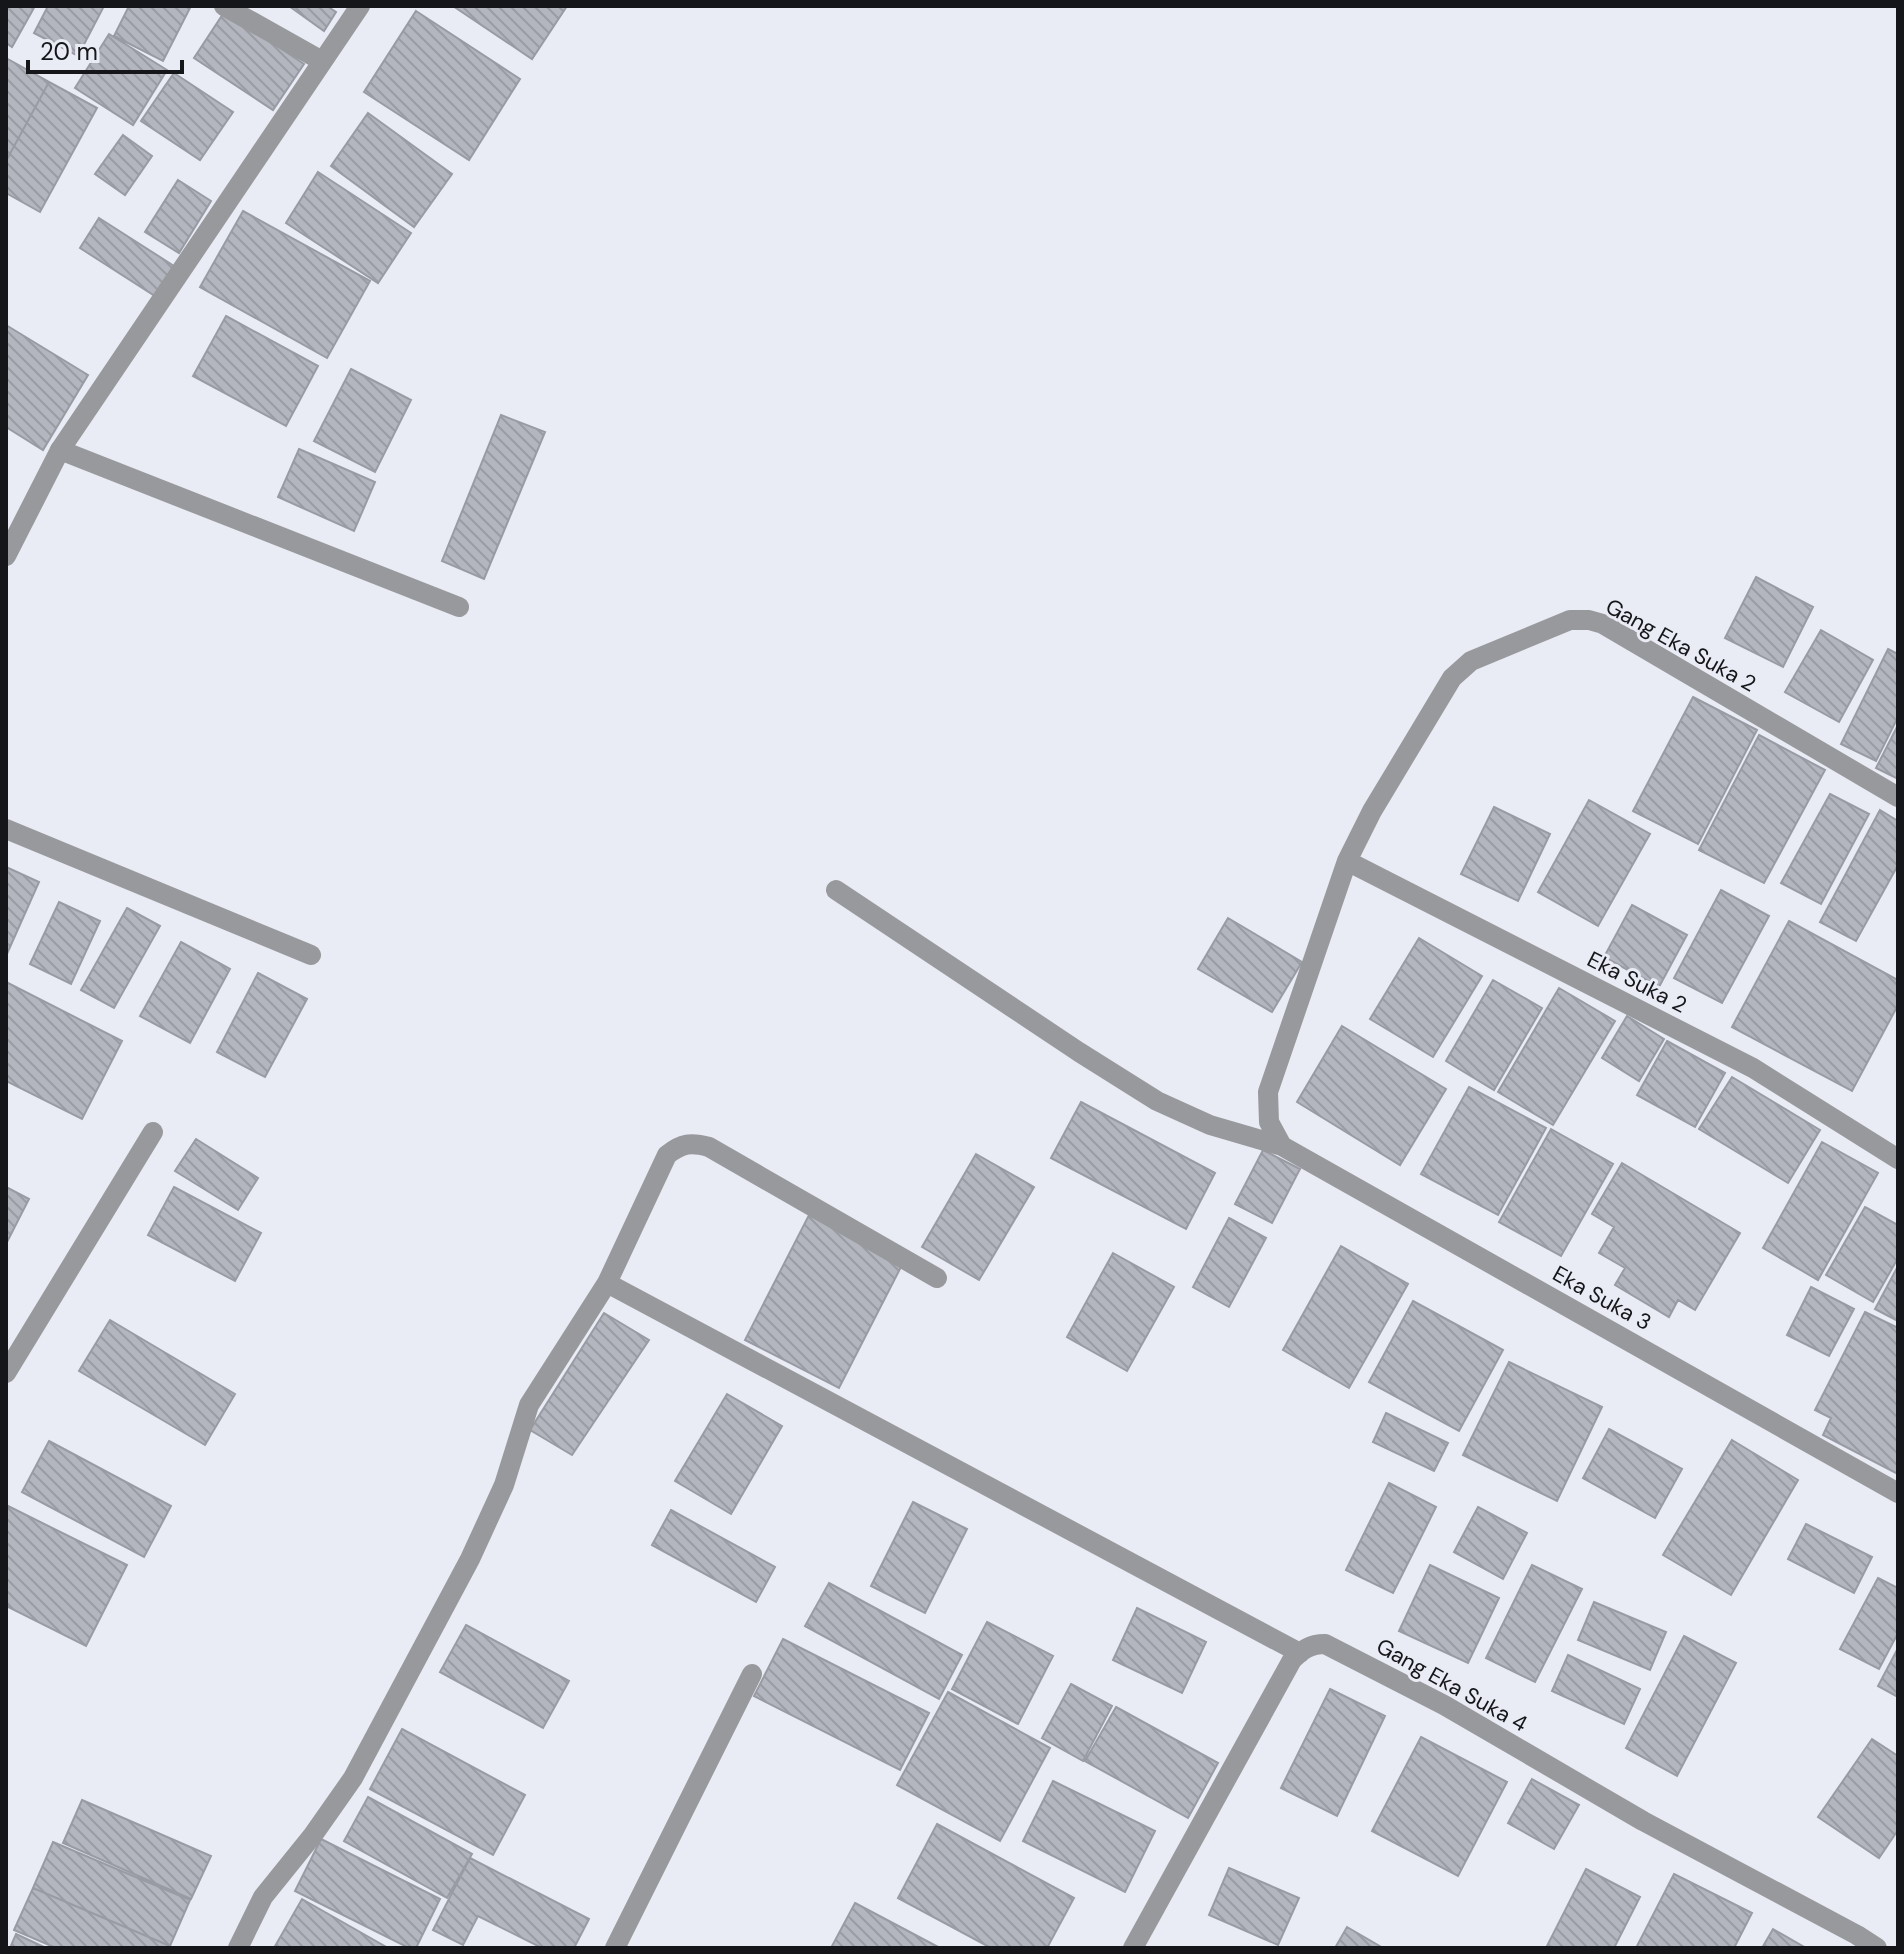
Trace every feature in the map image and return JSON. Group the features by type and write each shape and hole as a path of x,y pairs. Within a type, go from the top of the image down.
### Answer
{"street":[{"path":"224,6 322,61"},
{"path":"6,556 60,450 360,6"},
{"path":"60,450 459,607"},
{"name":"Gang Eka Suka 2","path":"1282,1146 1269,1122 1268,1092 1347,861 1372,811 1452,678 1471,661 1570,620 1603,624 1898,797"},
{"path":"6,829 311,955"},
{"name":"Eka Suka 2","path":"1347,861 1753,1068 1898,1159"},
{"name":"Eka Suka 3","path":"836,890 1157,1101 1210,1125 1282,1146 1898,1493"},
{"path":"6,1373 153,1132"},
{"path":"238,1948 263,1897 313,1835 353,1778 470,1559 504,1485 529,1405 607,1283 667,1155 679,1145 693,1143 709,1147 937,1278"},
{"path":"607,1283 1300,1653 1292,1660 1133,1948"},
{"name":"Gang Eka Suka 4","path":"1300,1653 1315,1644 1325,1644 1444,1705 1643,1821 1877,1948"},
{"path":"615,1948 752,1674"}],"building":[{"path":"6,6 35,6 12,47 6,43"},
{"path":"48,6 104,6 78,56 34,33"},
{"path":"129,6 191,6 163,61 114,36"},
{"path":"289,6 327,6 336,12 324,31"},
{"path":"453,6 567,6 532,59"},
{"path":"225,11 304,64 273,110 194,58"},
{"path":"416,11 520,79 469,160 364,92"},
{"path":"109,34 167,70 133,125 75,88"},
{"path":"6,58 49,82 6,161"},
{"path":"174,73 233,112 200,160 141,121"},
{"path":"49,82 97,108 40,212 6,193 6,161"},
{"path":"368,113 452,174 414,227 331,166"},
{"path":"123,135 152,156 125,195 95,174"},
{"path":"318,172 411,233 378,283 286,223"},
{"path":"178,180 211,201 179,253 145,232"},
{"path":"243,211 370,281 327,358 200,287"},
{"path":"99,218 174,266 155,296 80,248"},
{"path":"226,316 318,366 286,426 193,376"},
{"path":"6,325 88,375 43,450 6,427"},
{"path":"351,369 411,400 375,472 314,441"},
{"path":"501,415 545,432 484,579 442,561"},
{"path":"299,449 375,482 354,531 278,497"},
{"path":"1756,577 1813,607 1783,667 1725,638"},
{"path":"1821,630 1873,660 1839,722 1785,692"},
{"path":"1888,649 1898,654 1898,717 1876,761 1841,744"},
{"path":"1693,697 1757,730 1698,844 1633,811"},
{"path":"1898,725 1898,779 1876,768"},
{"path":"1759,735 1825,770 1764,883 1699,850"},
{"path":"1830,794 1869,814 1821,904 1781,883"},
{"path":"1589,800 1650,834 1598,926 1538,892"},
{"path":"1494,807 1550,834 1518,901 1461,874"},
{"path":"1880,810 1898,821 1898,865 1856,941 1820,922"},
{"path":"6,867 39,882 6,956"},
{"path":"1721,890 1769,916 1722,1003 1674,978"},
{"path":"59,902 100,921 71,984 30,964"},
{"path":"1632,905 1687,935 1659,987 1604,957"},
{"path":"127,908 160,926 114,1008 81,990"},
{"path":"1228,918 1302,962 1272,1012 1198,969"},
{"path":"1789,921 1898,980 1898,1005 1852,1091 1732,1027"},
{"path":"1419,938 1482,976 1433,1057 1370,1019"},
{"path":"181,942 230,969 190,1043 140,1016"},
{"path":"258,973 307,999 265,1077 217,1052"},
{"path":"1493,980 1542,1008 1494,1090 1446,1061"},
{"path":"6,982 122,1041 82,1119 6,1081"},
{"path":"1559,988 1615,1021 1553,1125 1498,1092"},
{"path":"1627,1016 1664,1039 1639,1081 1602,1058"},
{"path":"1342,1026 1446,1089 1400,1165 1297,1102"},
{"path":"1667,1041 1725,1073 1695,1127 1637,1095"},
{"path":"1732,1077 1820,1130 1788,1183 1699,1129"},
{"path":"1469,1087 1546,1128 1498,1215 1421,1174"},
{"path":"1081,1102 1215,1173 1186,1229 1051,1158"},
{"path":"1551,1129 1613,1164 1561,1256 1499,1222"},
{"path":"196,1139 258,1178 238,1210 175,1171"},
{"path":"1822,1142 1878,1173 1818,1280 1763,1248"},
{"path":"1263,1150 1300,1169 1272,1223 1235,1204"},
{"path":"976,1154 1034,1187 979,1280 922,1247"},
{"path":"1622,1163 1740,1233 1695,1310 1678,1300 1669,1317 1615,1285 1625,1268 1599,1253 1614,1227 1592,1214"},
{"path":"6,1187 29,1199 6,1244"},
{"path":"174,1187 261,1233 235,1281 148,1235"},
{"path":"1865,1207 1898,1225 1898,1258 1873,1302 1826,1275"},
{"path":"809,1215 903,1263 839,1388 745,1340"},
{"path":"1229,1218 1266,1238 1229,1307 1193,1287"},
{"path":"1341,1246 1408,1284 1349,1388 1283,1350"},
{"path":"1113,1253 1174,1287 1127,1371 1067,1337"},
{"path":"1898,1266 1898,1321 1875,1309"},
{"path":"1811,1287 1854,1309 1829,1356 1787,1335"},
{"path":"1413,1301 1503,1350 1459,1431 1369,1382"},
{"path":"1865,1312 1898,1328 1898,1474 1823,1435 1831,1418 1815,1410"},
{"path":"604,1313 649,1340 572,1455 530,1430"},
{"path":"110,1320 235,1394 205,1445 79,1371"},
{"path":"1509,1362 1602,1407 1557,1501 1463,1455"},
{"path":"727,1394 782,1426 731,1514 675,1481"},
{"path":"1386,1413 1448,1443 1434,1471 1373,1442"},
{"path":"1609,1429 1682,1469 1655,1518 1583,1478"},
{"path":"1732,1440 1798,1480 1731,1595 1663,1555"},
{"path":"49,1441 171,1506 144,1557 22,1492"},
{"path":"1389,1483 1436,1507 1393,1593 1346,1570"},
{"path":"913,1502 967,1529 925,1613 871,1586"},
{"path":"6,1505 127,1565 86,1646 6,1606"},
{"path":"1478,1507 1527,1533 1503,1579 1454,1552"},
{"path":"671,1510 775,1567 756,1602 652,1545"},
{"path":"1806,1524 1872,1557 1854,1593 1788,1559"},
{"path":"1430,1565 1499,1598 1468,1663 1399,1631"},
{"path":"1532,1565 1582,1589 1535,1682 1486,1658"},
{"path":"1878,1578 1898,1588 1898,1633 1879,1669 1840,1649"},
{"path":"829,1583 962,1655 939,1699 805,1626"},
{"path":"1594,1602 1666,1632 1650,1670 1578,1640"},
{"path":"1137,1608 1206,1642 1182,1693 1113,1660"},
{"path":"987,1622 1053,1656 1018,1724 952,1689"},
{"path":"466,1625 569,1681 543,1728 440,1672"},
{"path":"1684,1636 1736,1663 1677,1776 1626,1748"},
{"path":"783,1639 929,1713 900,1770 754,1696"},
{"path":"1898,1648 1898,1697 1878,1686"},
{"path":"1568,1655 1640,1689 1624,1724 1552,1691"},
{"path":"1071,1684 1112,1706 1083,1761 1042,1738"},
{"path":"1330,1689 1385,1716 1337,1816 1281,1788"},
{"path":"948,1692 1050,1748 1000,1841 897,1785"},
{"path":"1116,1707 1218,1763 1188,1818 1085,1761"},
{"path":"402,1729 525,1795 493,1855 370,1789"},
{"path":"1421,1737 1507,1782 1458,1876 1372,1831"},
{"path":"1872,1739 1898,1756 1898,1830 1879,1858 1818,1817"},
{"path":"1532,1779 1579,1805 1554,1849 1508,1823"},
{"path":"1053,1781 1155,1831 1125,1892 1023,1841"},
{"path":"368,1797 472,1854 447,1898 344,1841"},
{"path":"82,1800 211,1856 191,1899 63,1843"},
{"path":"937,1824 1074,1898 1047,1948 991,1948 898,1898"},
{"path":"321,1839 440,1899 416,1948 409,1948 295,1891"},
{"path":"53,1842 190,1900 170,1946 33,1888"},
{"path":"470,1858 589,1919 574,1948 542,1948 478,1916 463,1945 433,1930"},
{"path":"1229,1868 1299,1898 1278,1945 1209,1915"},
{"path":"1586,1869 1640,1897 1614,1948 1546,1948"},
{"path":"1674,1874 1752,1913 1734,1948 1636,1948"},
{"path":"33,1888 170,1946 56,1948 14,1930"},
{"path":"302,1899 388,1948 274,1948"},
{"path":"855,1903 940,1948 831,1948"},
{"path":"1347,1927 1383,1948 1335,1948"},
{"path":"1773,1929 1806,1948 1762,1948"},
{"path":"16,1934 46,1948 10,1948"}]}
